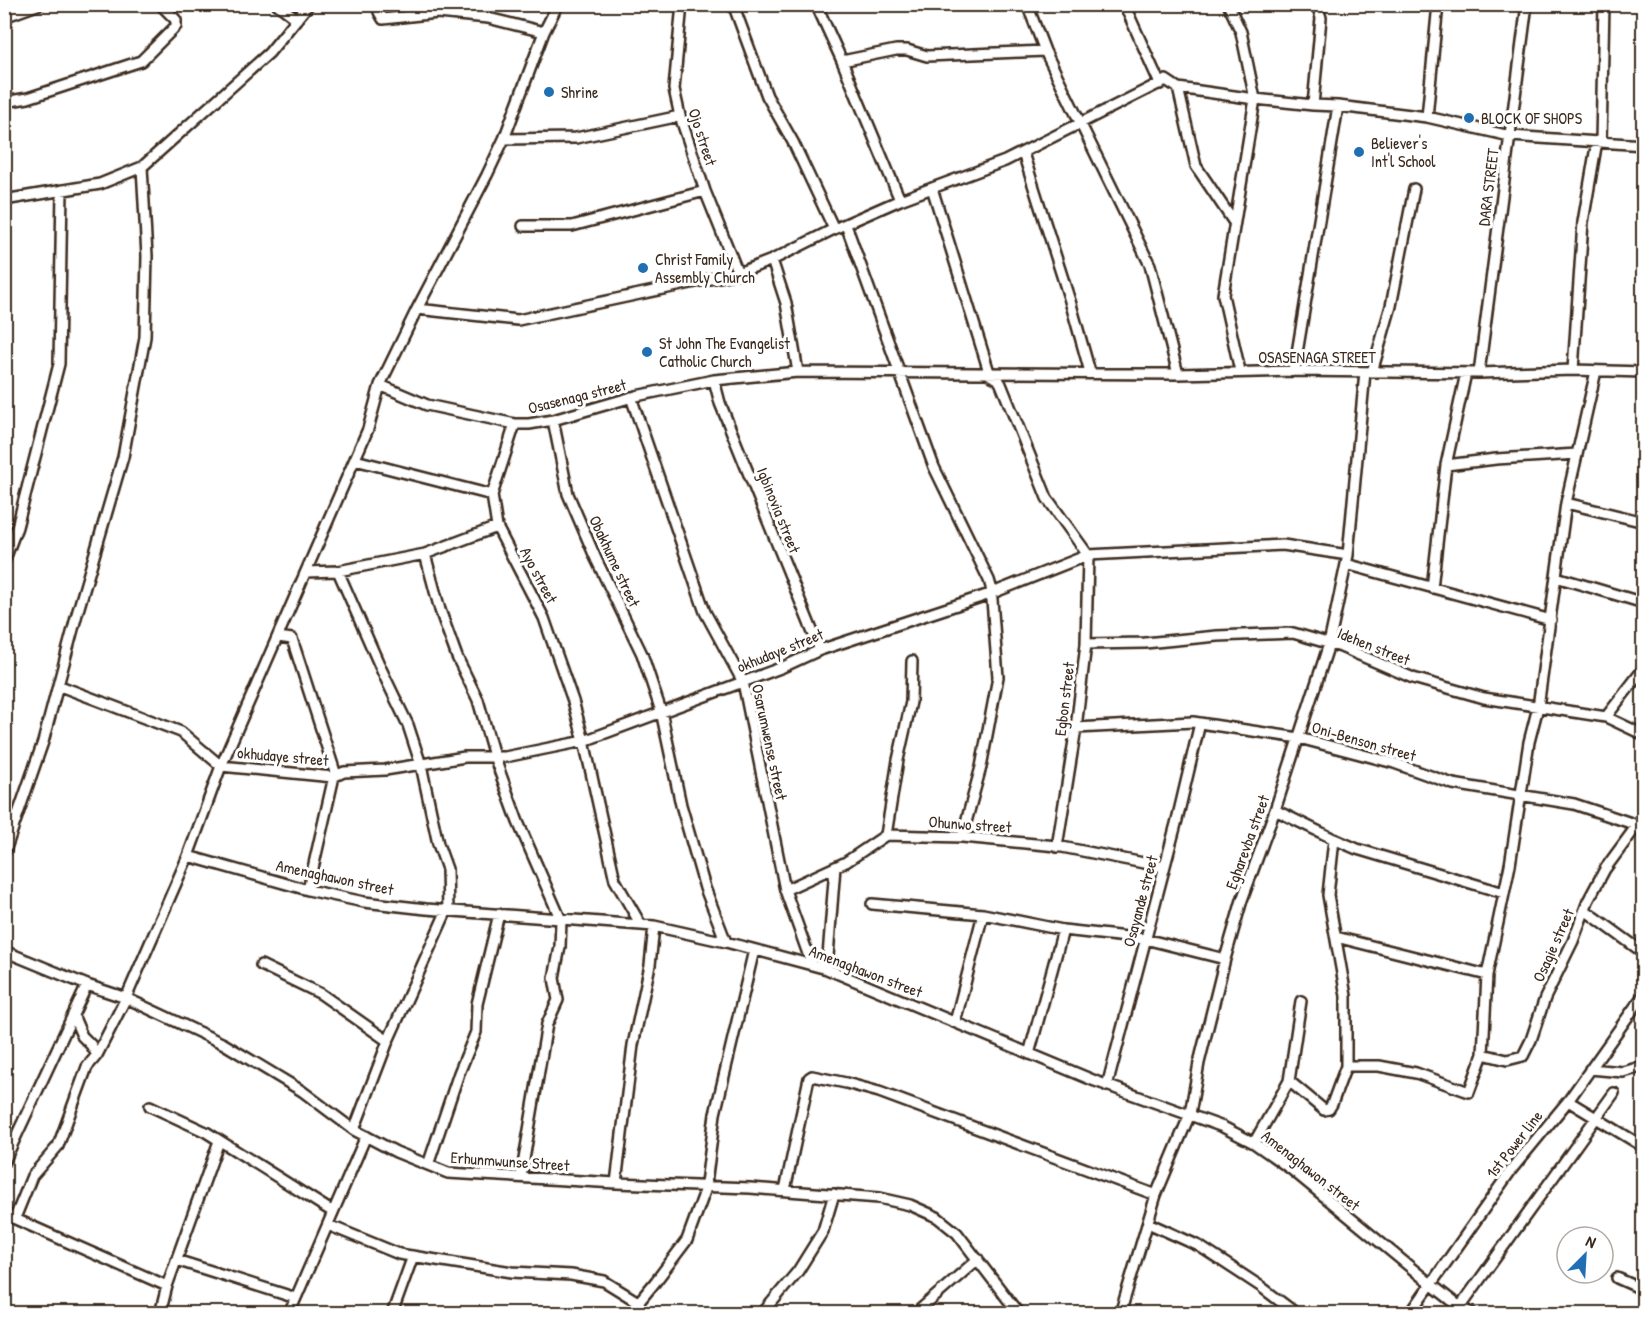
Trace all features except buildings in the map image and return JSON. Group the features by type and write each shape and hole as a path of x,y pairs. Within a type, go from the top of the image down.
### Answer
{"street":[{"path":"4,17 40,4"},
{"path":"4,102 28,98 141,61 176,26 176,20 160,4"},
{"path":"277,4 297,19"},
{"path":"4,200 100,184 142,167 269,53 309,4"},
{"path":"15,1218 32,1176 58,1146 87,1067 97,1055 126,998 188,856 221,766 368,429 380,385 504,139 544,32 558,4"},
{"name":"Ojo street","path":"682,4 674,89 680,116 705,191 738,273"},
{"path":"733,4 767,96 793,142 834,229"},
{"path":"816,4 900,200"},
{"path":"1027,4 1045,51 1150,265 1178,374"},
{"path":"1124,4 1160,84"},
{"path":"1228,4 1241,32 1255,99 1233,221 1223,295 1240,371"},
{"path":"1313,105 1321,18 1317,4"},
{"path":"1427,117 1438,4"},
{"name":"DARA STREET","path":"1479,373 1527,4"},
{"path":"1573,370 1583,222 1599,141 1604,4"},
{"path":"379,12 383,19 438,14 488,18 544,32"},
{"path":"842,61 896,50 927,56 1045,51"},
{"path":"417,309 518,320 738,273 772,260 900,200 1023,153 1166,80 1178,88 1255,99 1427,117 1510,136 1644,145"},
{"path":"1178,88 1196,166 1233,221"},
{"path":"1294,371 1338,106"},
{"path":"504,139 576,138 680,116"},
{"path":"1023,153 1090,372"},
{"path":"4,855 60,686 77,614 123,457 145,337 147,256 142,167"},
{"path":"932,188 990,375 998,379 1005,392 1047,498 1088,555"},
{"name":"Egharevba street","path":"1120,1314 1156,1195 1190,1114 1199,1063 1242,900 1275,810 1329,644 1347,560 1369,372 1391,306 1414,189"},
{"path":"4,562 17,527 59,364 63,190"},
{"path":"523,226 572,226 705,191"},
{"path":"846,225 934,467 989,580 998,677 983,756 962,837"},
{"path":"772,260 786,303 798,372"},
{"name":"OSASENAGA STREET","path":"899,374 990,375 1090,372 1178,374 1240,371 1479,373 1573,370 1644,372"},
{"path":"1346,1066 1379,1066 1416,1073 1469,1092 1482,1054 1487,975 1510,864 1529,742 1538,707 1566,503 1596,371"},
{"name":"Osasenaga street","path":"380,385 426,405 515,424 529,424 714,380 798,372 899,374"},
{"path":"1432,588 1446,465 1466,373"},
{"name":"Igbinovia street","path":"714,380 720,403 820,650"},
{"name":"Osarumwense street","path":"631,398 705,612 743,682 785,890 812,965"},
{"name":"Obakhume street","path":"553,420 568,494 596,559 642,654 661,711 681,805 705,888 726,942"},
{"name":"Ayo street","path":"515,424 492,495 497,527 544,618 573,701 584,741 615,880 641,925"},
{"path":"1446,465 1577,454"},
{"path":"355,460 492,495"},
{"path":"1566,503 1644,522"},
{"path":"306,572 338,571 425,554 497,527"},
{"name":"okhudaye street","path":"221,766 333,777 344,772 385,770 465,757 505,757 584,741 783,667 820,650 990,594 1088,555 1283,545 1347,560 1432,588 1551,620"},
{"path":"425,554 440,610 457,657 478,700 494,756 518,822 561,920 560,947 554,978 558,1000 547,1024 521,1177"},
{"name":"Egbon street","path":"1057,847 1076,728 1086,644 1088,555"},
{"path":"338,571 381,671 408,725 421,765 438,844 447,869 447,910 388,1041 354,1130"},
{"path":"1556,577 1644,603"},
{"name":"Idehen street","path":"1086,644 1145,643 1217,636 1293,633 1329,644 1413,678 1484,698 1606,717 1644,735"},
{"path":"278,637 292,639 336,772 308,890"},
{"path":"785,890 836,867 886,835 898,760 911,702 912,661"},
{"path":"1606,717 1644,668"},
{"path":"60,686 181,732 221,766"},
{"name":"Oni-Benson street","path":"1076,728 1200,723 1299,738 1394,763 1453,784 1574,804 1637,825"},
{"name":"Osayande street","path":"1107,1086 1200,723"},
{"path":"1275,810 1334,839 1389,859 1504,893"},
{"name":"Osagie street","path":"1482,1054 1508,1060 1523,1056 1531,1040 1545,998 1605,869 1644,816"},
{"name":"Ohunwo street","path":"886,835 962,837 1057,847 1164,867"},
{"path":"1289,1081 1324,1110 1329,1109 1346,1066 1346,996 1328,895 1334,839"},
{"name":"Amenaghawon street","path":"188,856 308,890 364,902 654,926 726,942 827,969 1107,1086 1223,1127 1254,1143 1291,1169 1458,1310 1475,1314"},
{"path":"827,969 836,867"},
{"path":"872,904 983,914 1063,930 1145,939 1225,959"},
{"path":"1585,910 1644,953"},
{"path":"428,1165 459,1073 476,1032 477,1004 499,914"},
{"path":"955,1022 983,914"},
{"path":"616,1183 633,1045 650,965 654,926"},
{"path":"1029,1054 1063,930"},
{"path":"1336,937 1487,975"},
{"path":"629,1314 687,1240 707,1186 715,1114 754,950"},
{"name":"Erhunmwunse Street","path":"4,951 87,985 126,998 224,1044 302,1091 354,1130 396,1152 448,1173 834,1194 879,1198 910,1205 937,1217 957,1233 1019,1314"},
{"path":"261,965 321,994 388,1041"},
{"path":"4,1162 87,985"},
{"name":"1st Power line","path":"1410,1314 1512,1169 1568,1101 1644,994"},
{"path":"1254,1143 1289,1081 1301,1001"},
{"path":"73,1015 82,1036 97,1055"},
{"path":"1590,1069 1623,1072 1644,1066"},
{"path":"785,1191 809,1078 812,1076 879,1092 1156,1195"},
{"path":"1458,1310 1614,1093"},
{"path":"1568,1101 1644,1147"},
{"path":"150,1106 206,1132 333,1212"},
{"path":"289,1314 366,1136"},
{"path":"160,1314 167,1286 219,1141"},
{"path":"762,1314 798,1271 823,1230 834,1194"},
{"path":"4,1214 167,1286"},
{"path":"1148,1223 1199,1246 1260,1286 1297,1314"},
{"path":"328,1225 399,1254 512,1272 571,1275 604,1281 638,1302"},
{"path":"392,1314 413,1256"},
{"path":"915,1314 978,1259"},
{"path":"177,1260 296,1298"},
{"path":"1617,1278 1644,1290"}],"place":[{"name":"Shrine","path":"549,92"},
{"name":"BLOCK OF SHOPS","path":"1469,118"},
{"name":"Believer's Int'l School","path":"1359,152"},
{"name":"Christ Family Assembly Church","path":"643,268"},
{"name":"St John The Evangelist Catholic Church","path":"647,352"}]}
